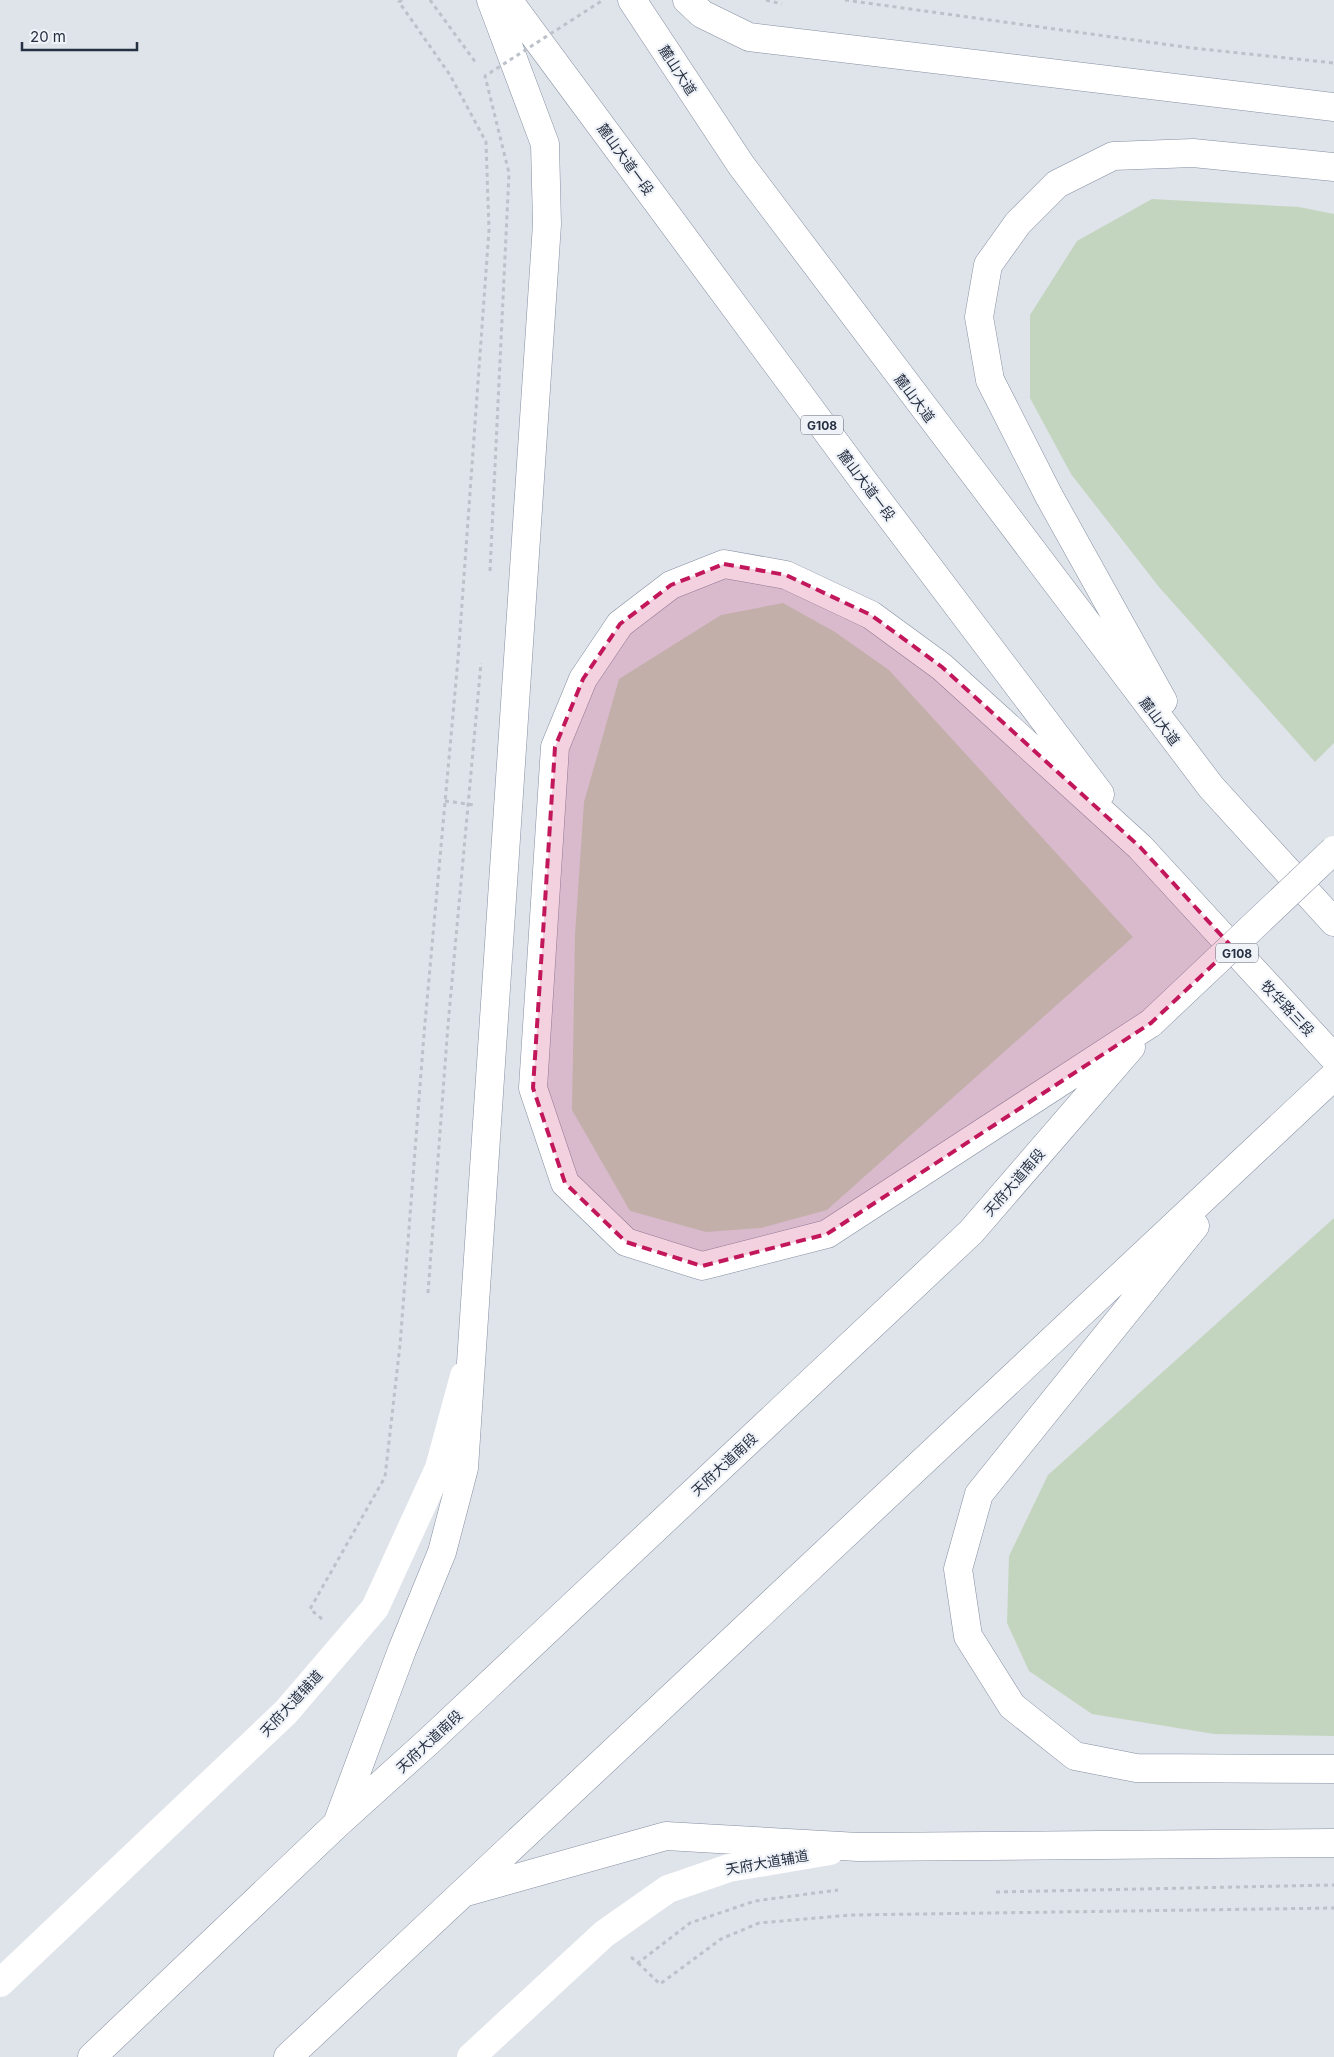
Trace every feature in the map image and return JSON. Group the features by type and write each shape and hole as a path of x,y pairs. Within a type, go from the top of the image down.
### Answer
{"main road":[{"path":"337,1824 402,1650 442,1552 464,1468 547,224 545,144 491,0"},
{"name":"麓山大道一段","path":"508,0 853,467 1140,847"},
{"name":"麓山大道","path":"632,0 740,165 1211,787"},
{"path":"687,0 702,14 749,37 1334,108"},
{"path":"1334,167 1193,152 1113,156 1057,184 1018,223 988,265 979,317 990,380 1049,496 1211,787 1334,922"},
{"path":"1140,847 942,667 870,616 786,575 724,564 671,585 620,624 583,679 555,747 533,1088 565,1183 626,1242 702,1266 827,1234 1151,1023"},
{"name":"牧华路三段","path":"1140,847 1334,1058"},
{"name":"天府大道南段","path":"92,2057 337,1824 444,1728 971,1232 1151,1023 1334,850"},
{"path":"288,2057 1334,1076"},
{"path":"1259,1147 979,1494 958,1569 968,1636 1012,1706 1075,1756 1136,1768 1334,1769"},
{"name":"天府大道辅道","path":"0,1983 286,1712 375,1608 439,1468 471,1348"},
{"path":"462,1893 666,1836 858,1847 1334,1843"},
{"name":"天府大道辅道","path":"472,2057 604,1934 668,1889 730,1868 858,1847"}],"path":[{"path":"348,1639 310,1609 386,1477 400,1345 424,1034 457,668 489,230 486,142 450,75 399,2 402,0"},
{"path":"430,0 485,76 509,173 489,580"},
{"path":"485,76 603,0"},
{"path":"846,0 1192,48 1334,63"},
{"path":"428,1293 449,1016 482,658"},
{"path":"996,1892 1334,1885"},
{"path":"638,1963 690,1924 755,1901 838,1890"},
{"path":"604,1934 660,1984 722,1939 759,1923 851,1915 1334,1908"}],"highlighted area":[{"path":"724,564 786,575 871,615 942,667 1140,847 1232,947 1151,1023 827,1234 702,1266 626,1242 565,1183 533,1088 555,747 583,679 620,624 671,585"}],"green space":[{"path":"1152,199 1299,207 1334,214 1334,743 1315,762 1159,587 1071,474 1030,398 1030,315 1077,241"},
{"path":"783,603 835,632 889,670 1133,937 827,1210 761,1228 706,1232 630,1211 572,1110 575,934 584,802 619,679 721,615"},
{"path":"1334,1218 1334,1736 1214,1734 1092,1714 1029,1671 1007,1623 1009,1556 1048,1475"}]}
